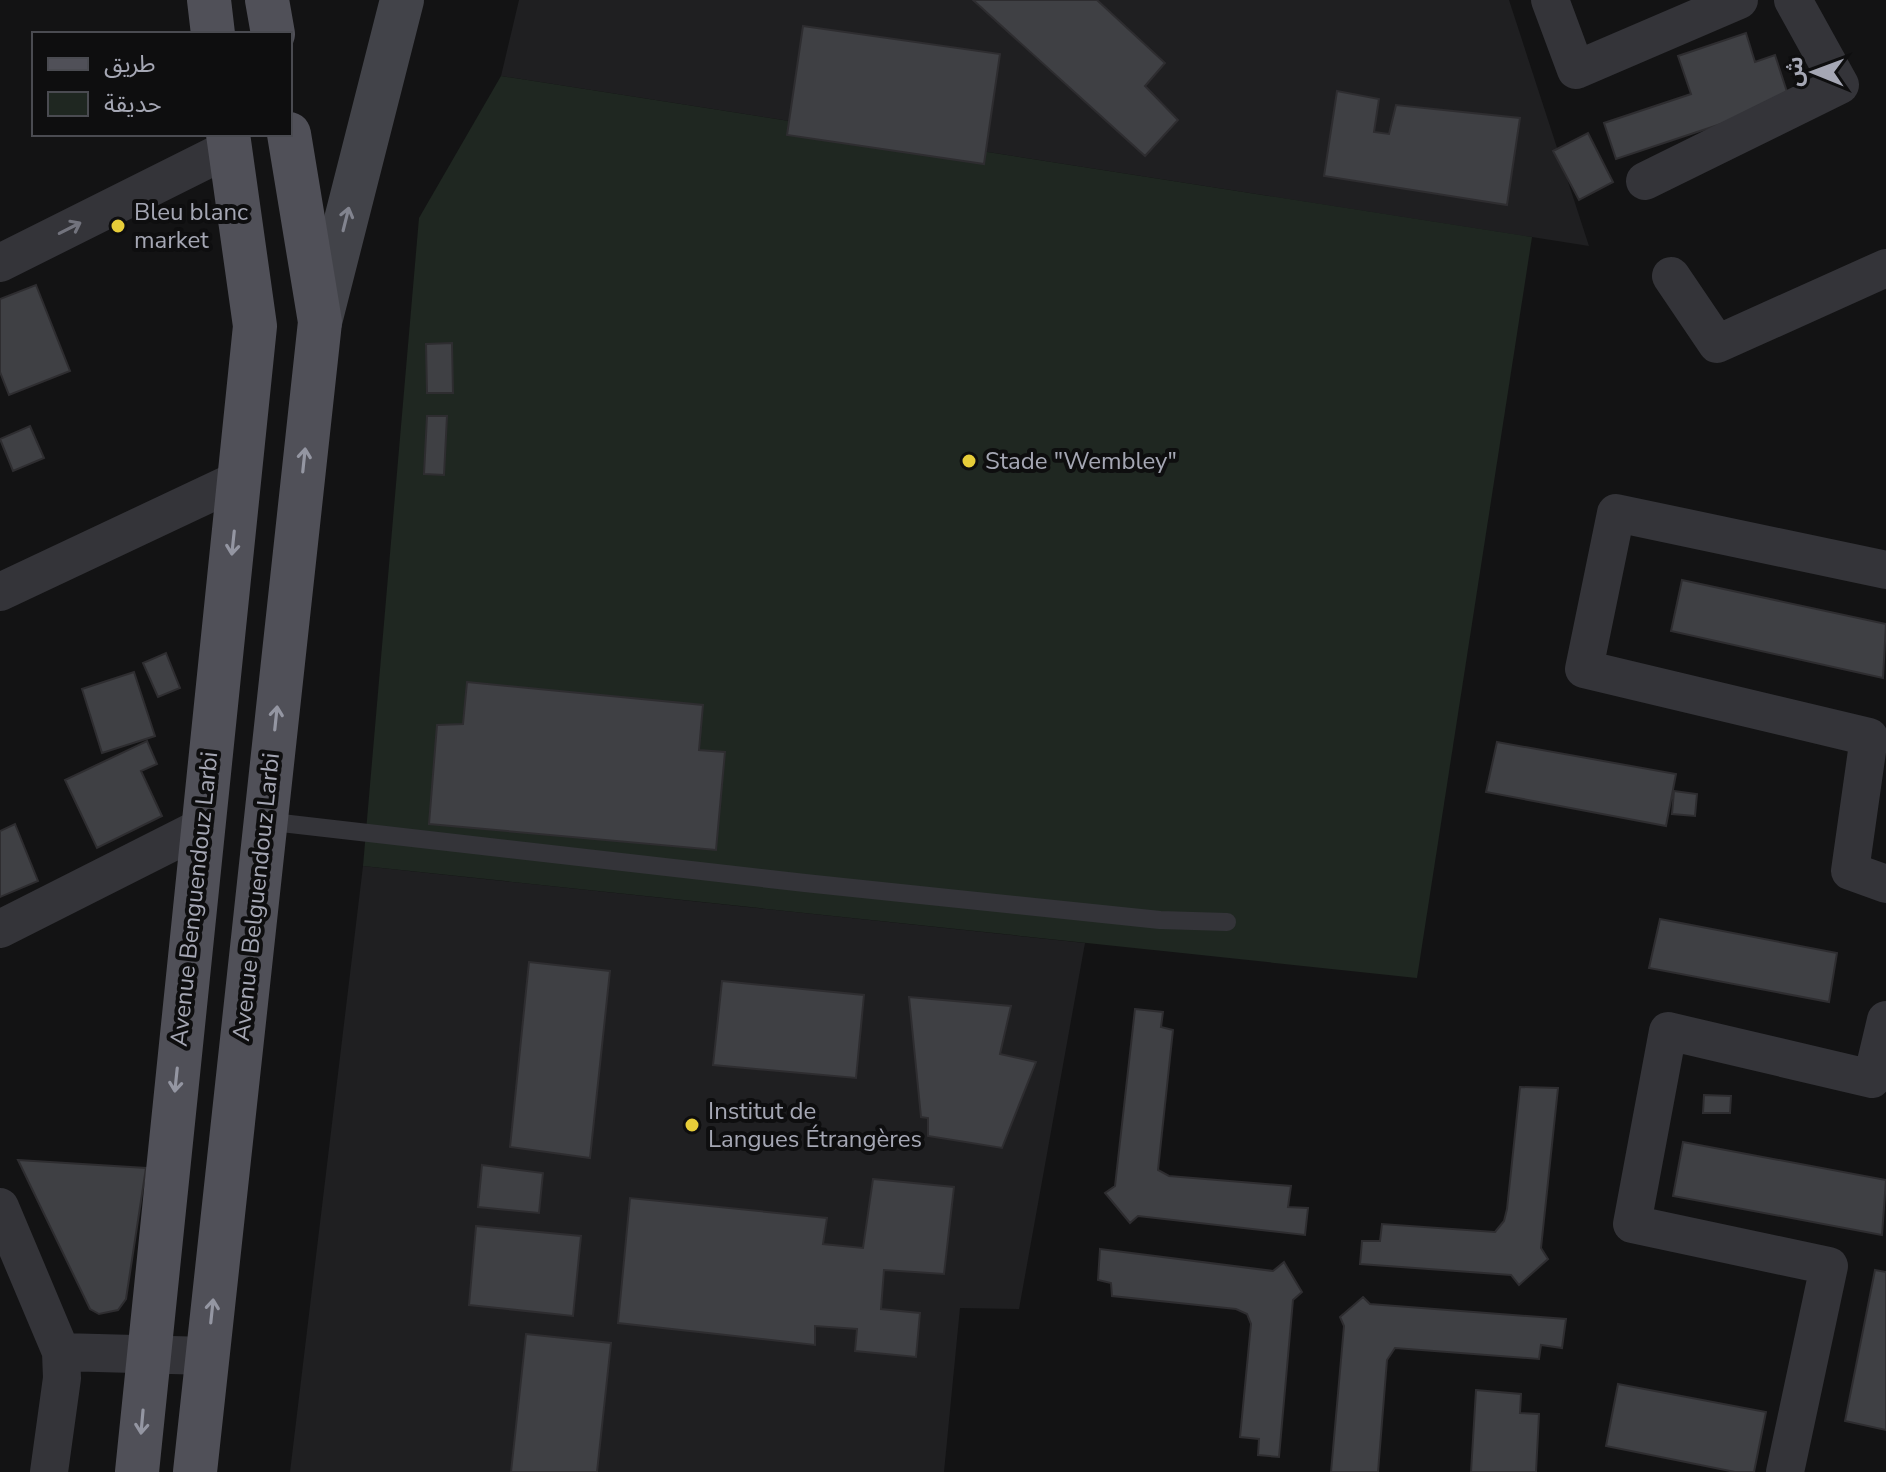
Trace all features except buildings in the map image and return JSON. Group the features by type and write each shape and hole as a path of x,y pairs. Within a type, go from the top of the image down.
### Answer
{"main road":[{"path":"209,0 213,32"},
{"path":"267,0 273,32"},
{"name":"Avenue Belguendouz Larbi","path":"195,1472 320,322 289,136"},
{"name":"Avenue Benguendouz Larbi","path":"137,1472 200,828 255,326 229,141"}],"street":[{"path":"320,322 402,0"},
{"path":"1550,0 1576,70 1731,1"},
{"path":"1645,181 1840,85 1793,0"},
{"path":"0,263 229,141"},
{"path":"1671,276 1717,344 1886,268"},
{"path":"0,592 240,479"},
{"path":"1886,570 1616,513 1584,669 1869,737 1850,871 1886,884"},
{"path":"0,929 127,868 200,828"},
{"path":"1785,1472 1829,1266 1632,1224 1668,1031 1872,1079 1886,1020"},
{"path":"5,1231 61,1352 62,1378 49,1472"},
{"path":"61,1352 208,1356"}],"lane":[{"path":"264,821 805,883 1160,920 1227,922"}],"shaded area":[{"path":"519,0 1509,0 1589,246 501,76"},
{"name":"Institut de Langues Étrangères","path":"363,866 1085,943 1019,1309 960,1308 944,1472 290,1472"}],"green space":[{"path":"501,76 1532,237 1417,978 363,866 419,218"}],"place":[{"name":"Bleu blanc market","path":"118,226"},
{"name":"Stade \"Wembley\"","path":"969,461"},
{"name":"Institut de Langues Étrangères","path":"692,1125"}]}
